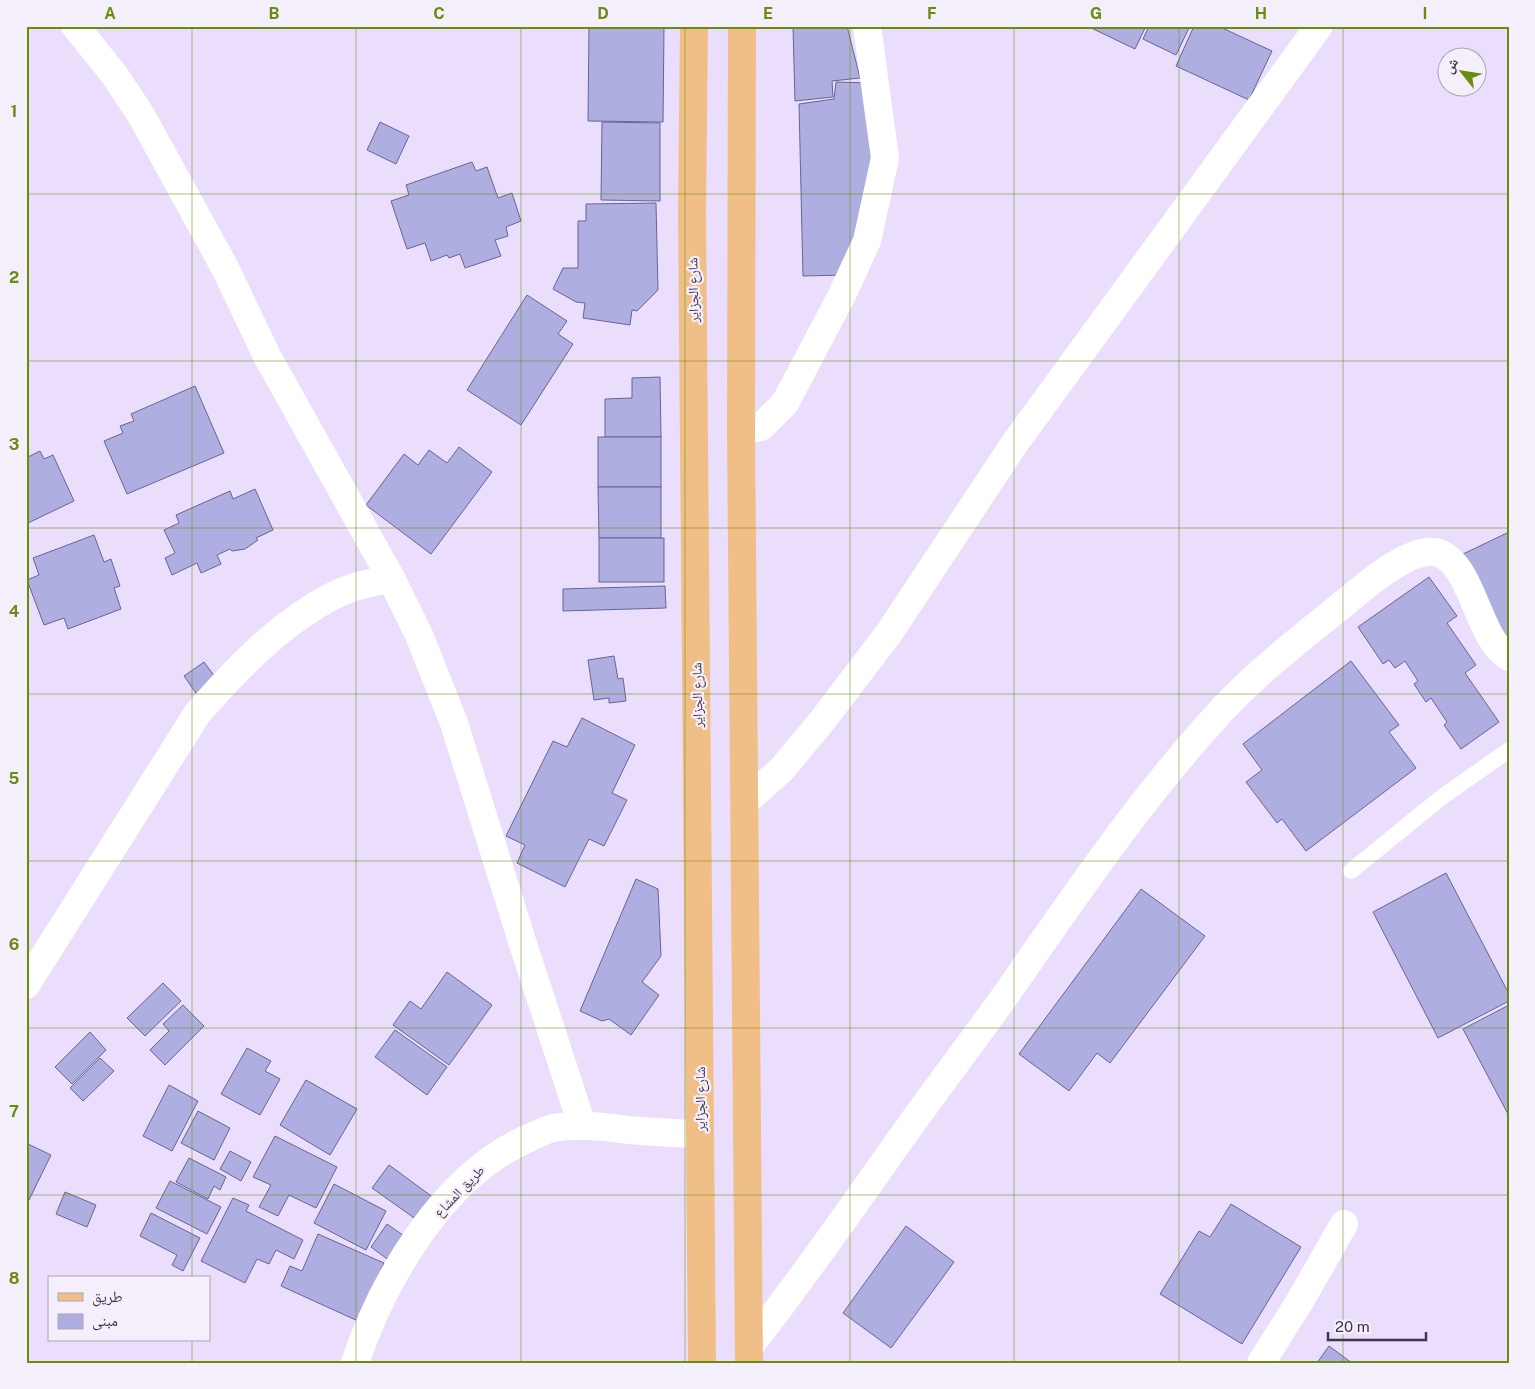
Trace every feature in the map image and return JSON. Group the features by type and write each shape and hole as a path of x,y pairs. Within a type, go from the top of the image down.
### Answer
{"main road":[{"name":"شارع الجزاير","path":"694,26 692,214 702,1363"},
{"path":"742,26 741,431 749,1355"}],"street":[{"path":"75,26 113,73 141,115 225,268 267,356 391,578 418,636 454,723 582,1125"},
{"path":"741,431 761,427 785,404 841,297 867,241 885,158 867,26"},
{"path":"744,803 793,755 889,634 1015,443 1310,29"},
{"path":"749,1355 1106,854 1180,759 1230,703 1300,640 1378,576 1408,558 1425,552 1437,552 1456,568 1480,609 1489,638 1509,657"},
{"path":"26,985 197,714 222,685 298,616 341,592 391,578"},
{"name":"طريق المشاع","path":"355,1363 384,1290 419,1234 466,1180 490,1160 516,1144 552,1128 582,1125 700,1135"},
{"path":"1261,1363 1300,1301 1344,1224"}],"lane":[{"path":"1351,871 1442,796 1509,750"}],"building":[{"path":"589,26 664,27 663,122 588,121"},
{"path":"793,26 847,26 860,78 832,81 833,97 795,101"},
{"path":"1087,26 1146,26 1135,49"},
{"path":"1149,26 1190,26 1176,55 1143,39"},
{"path":"1194,26 1218,26 1272,51 1249,100 1176,66"},
{"path":"836,82 870,83 872,187 843,275 803,276 799,104 834,99"},
{"path":"380,122 409,136 396,164 367,150"},
{"path":"602,122 660,123 660,201 601,200"},
{"path":"472,162 476,171 487,167 498,198 512,193 521,221 506,227 508,236 495,240 501,256 465,268 460,254 449,258 447,255 431,261 425,243 407,249 391,201 409,195 406,185"},
{"path":"656,203 658,290 637,311 632,310 630,325 583,318 585,303 576,302 553,289 563,268 578,268 578,221 586,221 586,204"},
{"path":"527,295 567,321 558,334 573,344 521,425 467,390"},
{"path":"660,377 661,437 605,437 605,399 632,398 632,378"},
{"path":"195,386 224,453 127,494 104,441 123,433 120,426 134,421 131,414"},
{"path":"598,437 661,437 661,487 598,487"},
{"path":"459,447 492,472 431,554 366,505 404,454 418,465 429,450 447,463"},
{"path":"40,451 44,459 53,455 74,501 28,523 26,458"},
{"path":"598,487 661,487 661,538 599,538"},
{"path":"255,489 273,530 256,538 258,540 245,549 232,551 230,549 217,555 221,564 201,573 197,563 172,575 165,558 175,553 164,530 179,523 176,515 230,491 233,499"},
{"path":"1509,532 1509,650 1461,555"},
{"path":"94,535 104,562 111,559 120,586 114,588 121,609 68,629 64,618 44,625 27,580 39,575 33,558"},
{"path":"599,538 664,538 664,582 599,582"},
{"path":"1429,577 1457,616 1447,623 1476,665 1465,673 1499,722 1461,749 1444,725 1447,722 1431,698 1426,702 1414,684 1418,681 1405,661 1395,668 1389,660 1383,664 1358,627"},
{"path":"665,586 666,608 563,611 563,589"},
{"path":"614,656 618,679 623,678 626,701 609,703 609,698 594,700 588,660"},
{"path":"1351,661 1399,725 1389,732 1416,768 1306,851 1282,819 1277,823 1246,782 1262,770 1243,744"},
{"path":"204,662 218,681 198,696 184,676"},
{"path":"582,718 635,745 612,793 627,800 604,846 589,839 565,887 517,863 525,845 506,836 553,741 567,747"},
{"path":"1446,873 1509,994 1509,1001 1438,1038 1373,912"},
{"path":"636,879 658,889 661,956 642,982 659,995 631,1035 609,1019 602,1021 580,1011"},
{"path":"1141,889 1205,936 1110,1063 1097,1053 1069,1091 1019,1054"},
{"path":"447,972 492,1005 449,1065 393,1025 410,1001 421,1009"},
{"path":"163,983 181,1001 145,1036 127,1018"},
{"path":"183,1005 204,1026 165,1065 150,1050 169,1031 163,1024"},
{"path":"1509,1005 1509,1116 1463,1029"},
{"path":"395,1030 447,1067 427,1095 375,1057"},
{"path":"90,1032 106,1050 72,1084 55,1067"},
{"path":"247,1048 271,1061 265,1071 280,1079 260,1115 221,1094"},
{"path":"100,1058 114,1071 83,1101 70,1088"},
{"path":"306,1080 357,1109 330,1155 280,1125"},
{"path":"169,1085 198,1101 172,1151 143,1136"},
{"path":"198,1111 230,1128 214,1160 181,1143"},
{"path":"275,1136 337,1167 316,1208 289,1195 278,1216 259,1207 271,1185 253,1177"},
{"path":"26,1143 51,1155 29,1200 26,1198"},
{"path":"230,1151 251,1162 241,1181 220,1169"},
{"path":"189,1158 226,1177 220,1190 214,1186 208,1199 176,1182"},
{"path":"389,1165 434,1198 417,1220 372,1188"},
{"path":"170,1181 221,1207 207,1234 156,1208"},
{"path":"334,1184 386,1211 366,1250 314,1223"},
{"path":"65,1192 96,1205 87,1227 56,1214"},
{"path":"233,1198 249,1205 246,1211 303,1240 294,1259 276,1250 269,1264 257,1259 245,1283 201,1261"},
{"path":"1231,1204 1301,1247 1242,1344 1160,1294 1199,1231 1210,1237"},
{"path":"151,1213 200,1238 183,1271 172,1265 177,1255 140,1236"},
{"path":"387,1224 407,1238 390,1261 371,1247"},
{"path":"906,1226 954,1262 891,1348 843,1313"},
{"path":"318,1234 384,1263 358,1321 281,1286 290,1266 302,1271"},
{"path":"1329,1346 1352,1363 1317,1363"}]}
